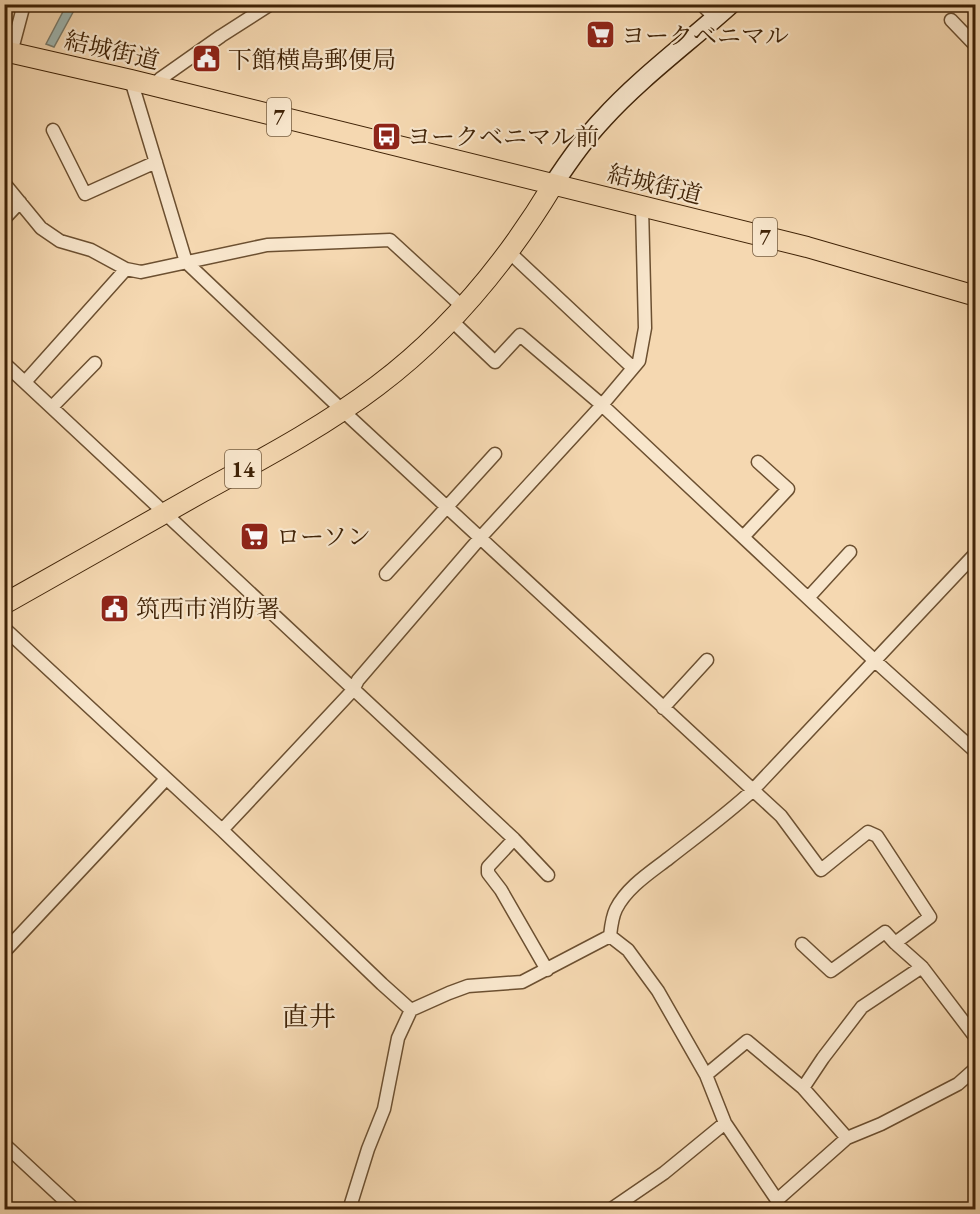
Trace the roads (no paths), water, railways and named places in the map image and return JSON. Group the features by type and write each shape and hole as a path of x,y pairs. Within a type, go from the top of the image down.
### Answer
{"main road":[{"path":"553,185 574,153 604,118 632,90 731,4"},
{"name":"結城街道","path":"8,52 131,80 807,247 975,296"},
{"name":"14","path":"4,604 291,443 378,386 426,345 457,313 509,252 553,185"}],"street":[{"path":"8,52 24,4"},
{"path":"158,87 160,79 271,4"},
{"path":"701,4 716,18"},
{"path":"951,20 975,46"},
{"path":"131,80 186,262 343,411 781,816 821,870 868,832 877,836 930,917 895,943"},
{"path":"53,130 85,194 156,162"},
{"path":"4,183 41,228 60,241 91,250 126,268 141,272 267,245 390,240 457,313 495,362 520,335 602,405 975,752"},
{"path":"4,219 20,202"},
{"path":"222,830 353,690 358,680 480,538 602,405 639,361 645,328 642,207"},
{"path":"509,252 633,368"},
{"path":"25,382 126,268"},
{"path":"4,363 514,839 548,874"},
{"path":"52,407 95,363"},
{"path":"386,574 495,454"},
{"path":"743,537 788,489 758,462"},
{"path":"808,598 850,552"},
{"path":"610,936 616,909 626,895 642,879 752,791 975,553"},
{"path":"4,628 222,830 411,1010"},
{"path":"663,708 707,660"},
{"path":"4,952 166,779"},
{"path":"514,839 488,867 488,873 501,890 547,970"},
{"path":"802,944 831,971 885,932 922,967 975,1038"},
{"path":"348,1209 384,1109 398,1038 411,1010 468,986 522,982 610,936"},
{"path":"610,936 628,950 658,991 706,1075 725,1123 777,1205 847,1138 880,1124 958,1084 975,1068"},
{"path":"803,1088 862,1007 922,967"},
{"path":"706,1075 747,1041 803,1088 847,1138"},
{"path":"610,1209 664,1173 725,1123"},
{"path":"4,1144 75,1209"}],"water":[{"path":"67,4 77,5 54,47 46,44"}],"place":[{"name":"ヨークベニマル","path":"600,35"},
{"name":"下館横島郵便局","path":"207,59"},
{"name":"ヨークベニマル前","path":"386,136"},
{"name":"ローソン","path":"255,536"},
{"name":"筑西市消防署","path":"115,608"}],"district":[{"name":"直井","path":"309,1016"}]}
